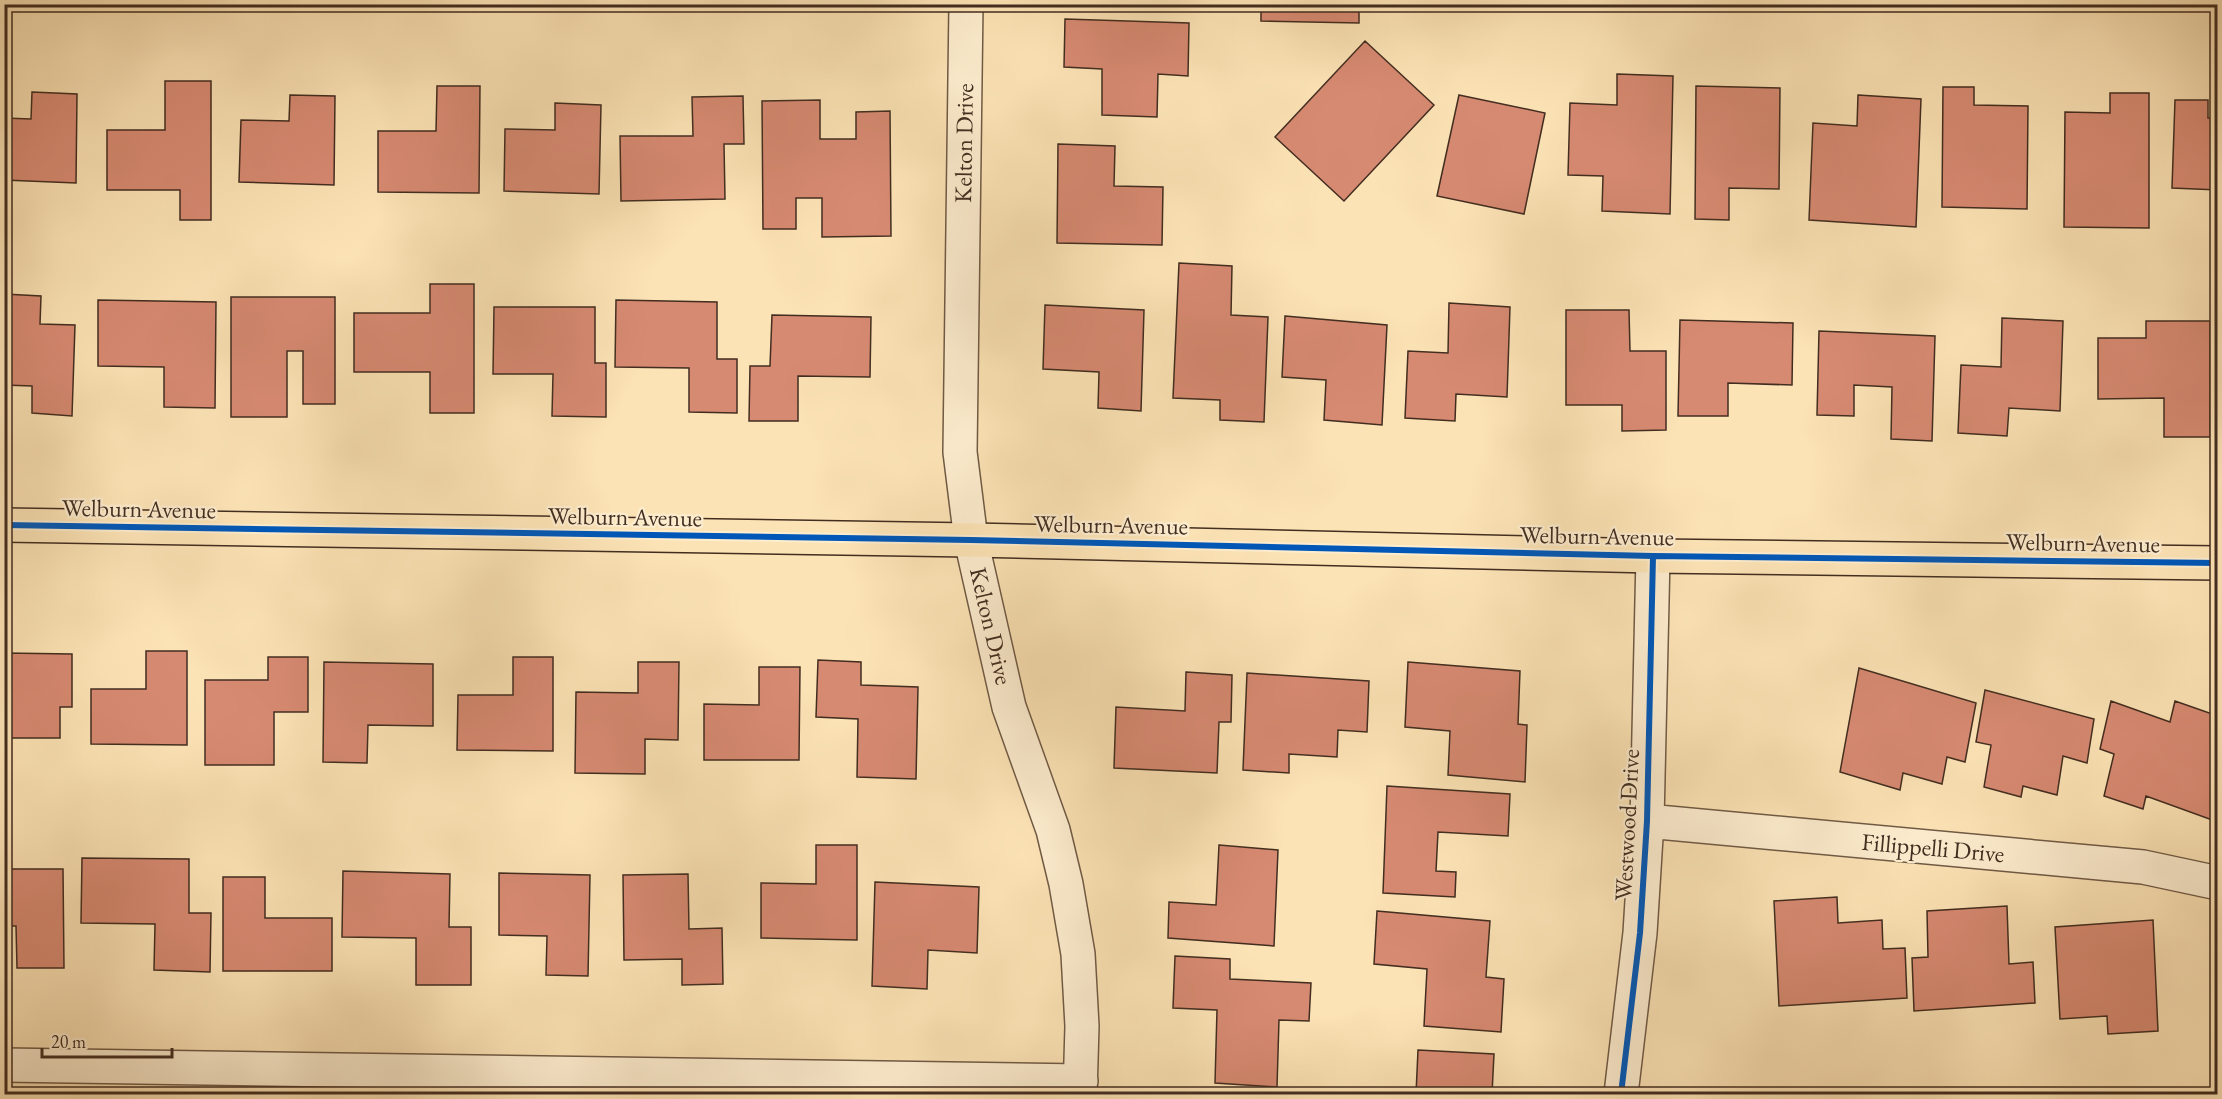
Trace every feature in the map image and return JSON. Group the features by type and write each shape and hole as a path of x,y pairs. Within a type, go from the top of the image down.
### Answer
{"main road":[{"name":"Welburn Avenue","path":"4,525 2217,563"}],"street":[{"name":"Kelton Drive","path":"966,4 960,452 971,540 1009,707 1053,830 1066,884 1078,954 1082,1026 1080,1088"},
{"name":"Westwood Drive","path":"1621,1095 1640,933 1647,821 1653,555"},
{"name":"Fillippelli Drive","path":"1647,821 2143,867 2217,882"},
{"path":"4,1065 1080,1088"}],"building":[{"path":"1261,4 1359,4 1359,23 1261,21"},
{"path":"1065,19 1189,23 1188,76 1158,74 1157,117 1102,115 1102,69 1064,67"},
{"path":"1365,41 1434,105 1344,201 1275,137"},
{"path":"1617,74 1673,76 1670,214 1602,211 1603,176 1568,175 1570,103 1617,105"},
{"path":"165,81 211,81 211,220 180,220 180,190 107,190 107,130 165,130"},
{"path":"437,86 480,86 479,193 378,192 378,131 436,131"},
{"path":"1696,86 1780,88 1779,189 1729,188 1729,220 1695,219"},
{"path":"1943,87 1974,87 1974,105 2028,106 2027,209 1942,207"},
{"path":"32,92 77,94 76,183 4,180 4,118 31,119"},
{"path":"2110,93 2149,93 2149,228 2064,227 2065,112 2110,113"},
{"path":"290,95 335,96 334,185 239,182 241,120 289,121"},
{"path":"1459,95 1545,113 1524,214 1437,196"},
{"path":"1858,95 1921,99 1916,227 1809,220 1813,123 1857,126"},
{"path":"743,96 744,144 724,144 725,199 621,201 620,136 693,136 692,97"},
{"path":"820,100 820,139 856,139 856,112 890,111 891,236 822,237 822,198 796,198 796,229 763,229 762,101"},
{"path":"2175,100 2208,100 2208,118 2218,118 2218,190 2172,188"},
{"path":"555,103 601,105 599,194 504,191 505,129 555,130"},
{"path":"1058,144 1115,146 1114,186 1163,187 1162,245 1057,243"},
{"path":"1179,263 1232,266 1231,315 1268,317 1264,422 1220,420 1220,400 1173,398"},
{"path":"430,284 474,284 474,413 430,413 430,372 354,372 354,313 430,313"},
{"path":"4,294 41,296 40,324 75,325 72,416 32,413 32,386 4,385"},
{"path":"231,297 335,297 335,404 303,404 303,351 287,351 287,417 231,417"},
{"path":"98,300 216,302 215,408 164,407 164,367 98,366"},
{"path":"616,300 717,302 717,359 737,359 737,413 689,412 689,368 615,367"},
{"path":"1449,303 1510,307 1507,397 1456,394 1455,421 1405,418 1408,351 1448,353"},
{"path":"1045,305 1144,310 1141,411 1098,408 1099,372 1043,369"},
{"path":"494,307 595,307 595,363 606,363 606,417 552,416 553,374 493,374"},
{"path":"1566,310 1629,310 1630,351 1666,351 1666,430 1622,431 1622,405 1566,405"},
{"path":"772,315 871,317 870,377 798,376 798,421 749,421 750,366 770,366"},
{"path":"1285,316 1387,325 1382,425 1324,420 1326,380 1282,377"},
{"path":"2002,318 2063,321 2060,411 2009,408 2007,436 1958,433 1961,365 2001,367"},
{"path":"1680,320 1793,323 1792,385 1728,383 1728,416 1678,416"},
{"path":"2146,321 2210,321 2210,437 2164,437 2164,398 2098,399 2098,338 2146,338"},
{"path":"1819,331 1935,336 1932,441 1891,439 1892,387 1854,385 1854,416 1817,415"},
{"path":"146,651 187,651 187,745 91,744 91,689 146,689"},
{"path":"4,653 72,654 72,707 60,707 60,738 4,738"},
{"path":"268,657 308,657 308,712 274,712 274,765 205,765 205,680 268,680"},
{"path":"513,657 553,657 553,751 457,750 458,695 513,695"},
{"path":"818,660 861,662 861,685 918,687 916,779 857,777 858,719 816,717"},
{"path":"324,662 433,664 433,726 368,725 367,763 323,762"},
{"path":"638,662 679,662 678,740 645,739 645,774 575,773 576,692 638,693"},
{"path":"1408,662 1520,671 1518,724 1527,725 1525,782 1448,775 1450,731 1405,727"},
{"path":"759,667 800,667 799,760 704,760 704,704 759,705"},
{"path":"1859,668 1976,703 1965,762 1947,757 1942,784 1903,773 1900,790 1840,772"},
{"path":"1186,672 1232,675 1231,722 1219,722 1217,773 1114,768 1116,707 1185,711"},
{"path":"1247,673 1369,681 1367,732 1338,730 1337,757 1289,754 1289,773 1243,770"},
{"path":"1985,690 2094,719 2087,763 2063,756 2057,795 2023,786 2021,797 1984,787 1991,745 1976,742"},
{"path":"2111,701 2170,722 2175,701 2218,716 2218,811 2215,821 2146,796 2143,809 2104,796 2114,754 2100,749"},
{"path":"1387,786 1510,794 1508,836 1438,832 1436,871 1456,872 1455,897 1383,893"},
{"path":"816,845 857,845 857,940 761,938 761,883 816,884"},
{"path":"1219,845 1278,850 1274,946 1168,938 1169,902 1216,905"},
{"path":"82,858 189,859 189,913 211,913 210,972 154,970 155,924 81,923"},
{"path":"4,869 63,869 64,968 17,968 16,926 4,926"},
{"path":"343,871 450,874 449,927 471,927 471,985 416,985 416,938 342,937"},
{"path":"499,873 590,875 588,976 546,975 547,936 499,935"},
{"path":"688,874 689,929 722,928 723,984 682,985 682,959 624,960 623,875"},
{"path":"223,877 265,877 265,918 332,918 332,971 223,971"},
{"path":"875,882 979,887 977,953 928,950 927,989 872,986"},
{"path":"1837,897 1838,923 1882,920 1883,949 1905,948 1907,998 1779,1006 1774,901"},
{"path":"2007,906 2009,964 2033,962 2035,1003 1914,1011 1912,958 1928,957 1927,911"},
{"path":"1377,911 1490,921 1486,977 1504,979 1501,1032 1424,1026 1427,969 1374,964"},
{"path":"2153,920 2158,1031 2108,1034 2107,1016 2060,1019 2055,927"},
{"path":"1175,956 1230,959 1230,979 1311,983 1309,1021 1279,1020 1277,1087 1215,1083 1217,1010 1173,1008"},
{"path":"1418,1050 1494,1054 1492,1094 1416,1094"}],"cycle path":[{"path":"4,525 971,540 1653,556 2218,563"},
{"path":"1621,1094 1640,933 1647,821 1653,556"}]}
